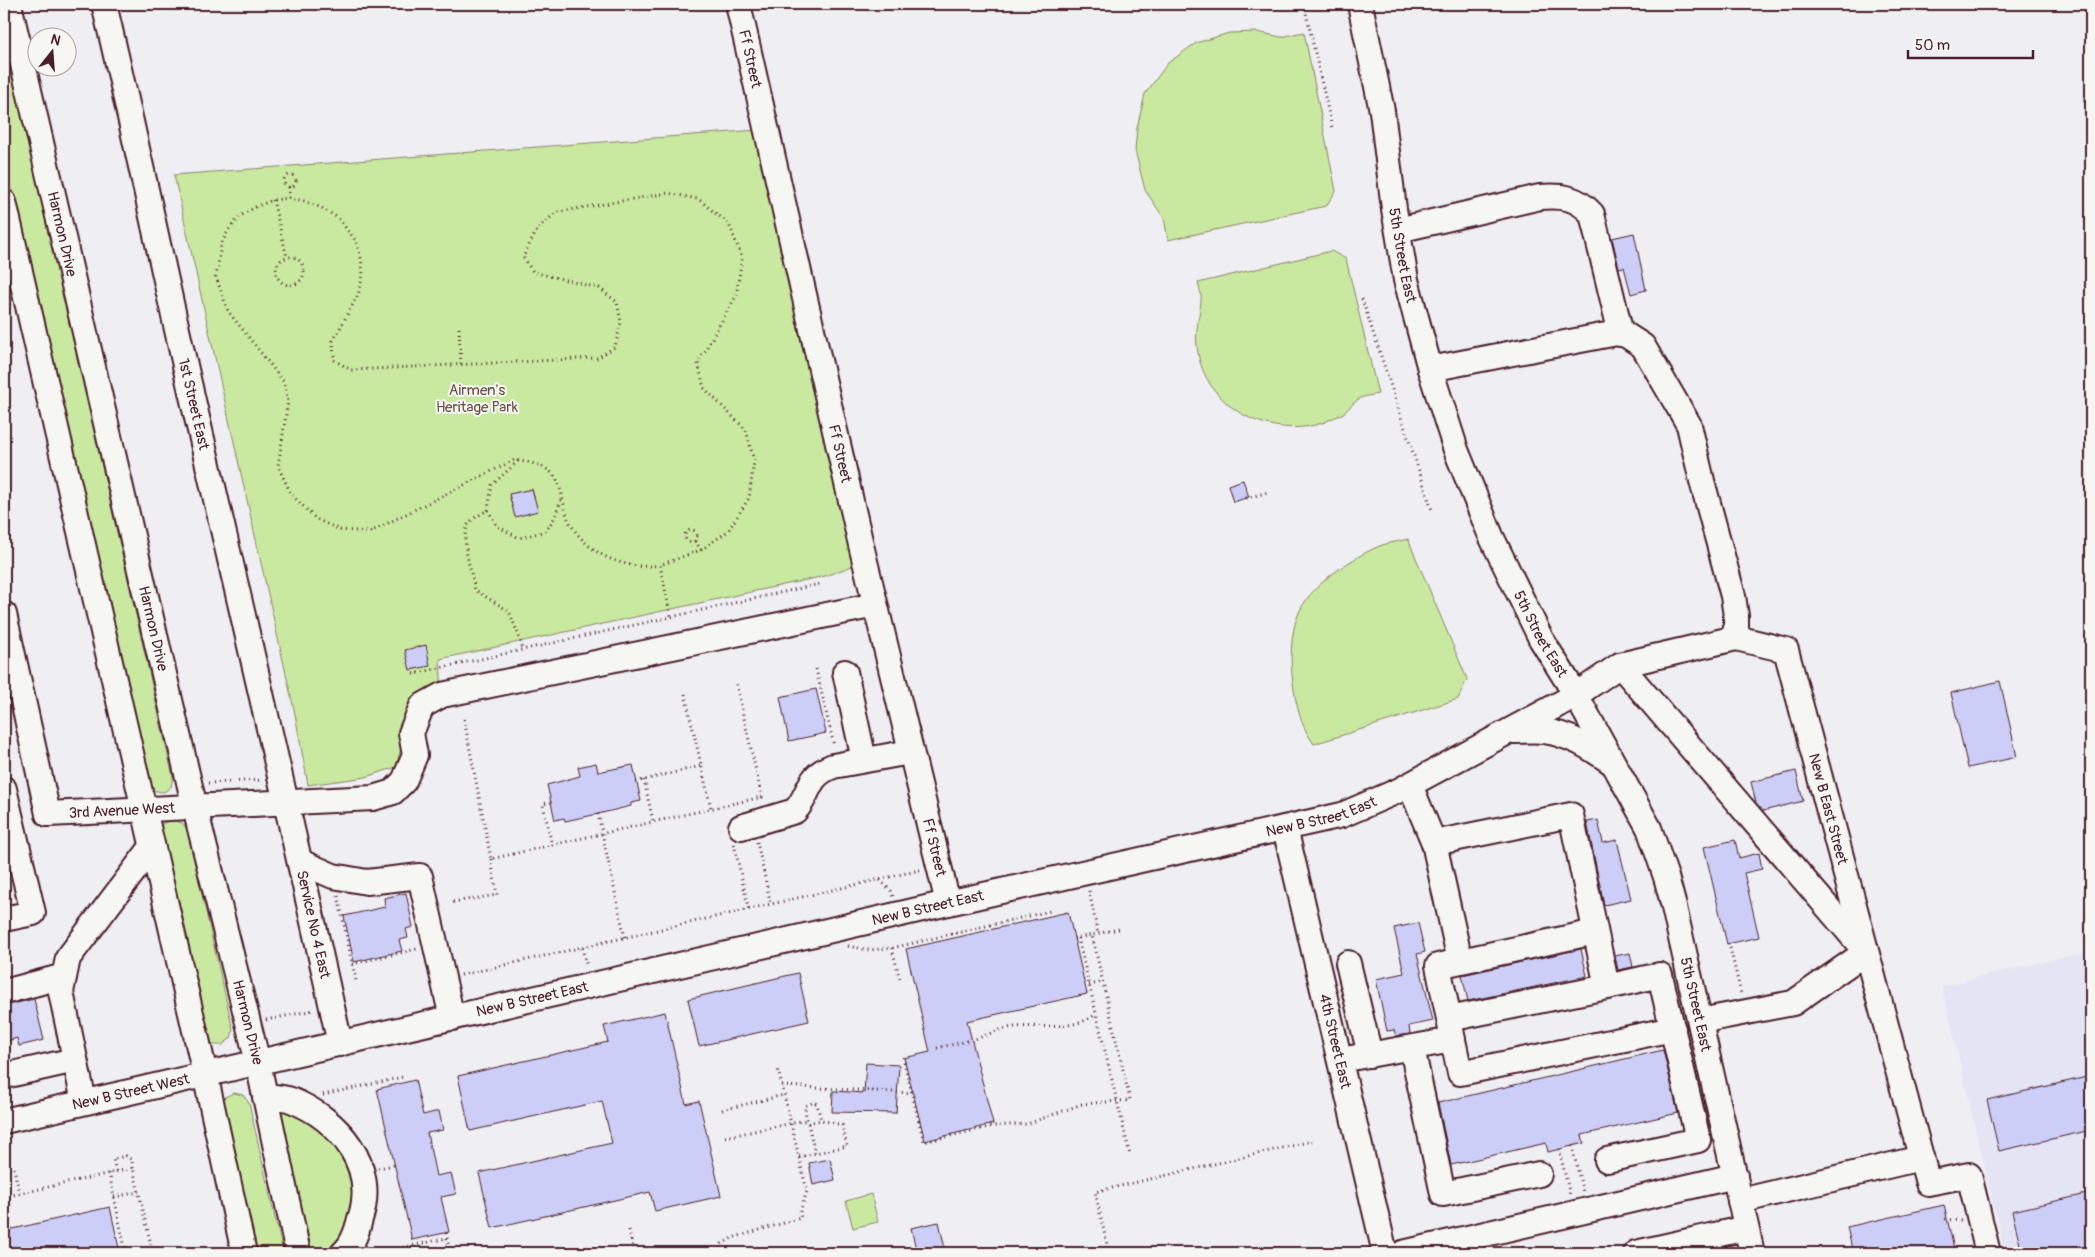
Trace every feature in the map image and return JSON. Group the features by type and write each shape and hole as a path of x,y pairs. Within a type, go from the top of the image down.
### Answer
{"street":[{"name":"Harmon Drive","path":"9,4 195,808 258,1063 298,1253"},
{"name":"1st Street East","path":"104,4 285,792"},
{"name":"Ff Street","path":"738,4 875,605 948,903"},
{"name":"5th Street East","path":"1360,4 1382,111 1406,280 1430,369 1456,450 1491,536 1541,639 1576,695 1649,828 1666,877 1752,1253"},
{"path":"1398,230 1540,197 1558,196 1571,198 1584,205 1592,214 1621,334"},
{"path":"4,202 205,1074 244,1253"},
{"path":"1430,369 1608,334 1621,334 1635,339 1643,346 1689,425 1733,596 1736,638"},
{"name":"3rd Avenue West","path":"48,814 195,808 285,792 373,798 393,792 404,781 415,755 411,733 422,706 442,695 875,605"},
{"path":"4,614 10,682 48,814 9,838"},
{"name":"New B East Street","path":"1576,695 1620,665 1736,638 1786,650 1928,1183 1969,1175 1988,1253"},
{"path":"1620,665 1866,952 1792,1003 1700,1021"},
{"path":"845,672 864,760"},
{"name":"New B Street East","path":"258,1063 948,903 1342,815 1410,786 1576,695"},
{"path":"1511,731 1545,731 1565,736 1589,747 1613,763"},
{"path":"739,827 795,811 800,805 810,782 824,769 910,752"},
{"path":"1410,786 1434,842 1450,964 1451,1030 1460,1074 1673,1029"},
{"path":"4,789 9,838 33,913 4,919"},
{"name":"Service No 4 East","path":"285,792 340,1044"},
{"path":"1434,842 1571,814 1607,987"},
{"name":"4th Street East","path":"1285,828 1385,1253"},
{"path":"84,1102 61,992 66,967 152,848"},
{"path":"301,862 333,876 367,882 420,876 452,1018"},
{"path":"1450,964 1595,932"},
{"path":"1348,963 1370,1055"},
{"path":"4,992 66,967"},
{"path":"1340,1060 1412,1048 1451,1030 1660,974 1698,1140 1607,1160"},
{"path":"1412,1048 1443,1194 1539,1174"},
{"path":"4,1076 75,1060"},
{"name":"New B Street West","path":"4,1121 258,1063"},
{"path":"265,1096 289,1099 318,1112 334,1125 359,1161 365,1184 364,1210 353,1240 343,1253"},
{"path":"1740,1201 1921,1158"},
{"path":"1403,1253 1735,1176"},
{"path":"1636,1253 1746,1228"}],"path":[{"path":"1304,4 1332,128"},
{"path":"289,186 289,198"},
{"path":"668,193 698,199 729,224 742,258 736,296 698,363 704,388 746,430 754,461 748,498 728,531 701,550 660,565 645,567 616,562 589,546 570,521 555,477 537,463 519,460 514,460 370,532 340,530 316,519 291,494 278,466 288,402 284,382 228,311 216,277 221,245 239,217 255,207 273,200 289,198 322,208 338,218 356,241 363,275 358,295 333,341 334,360 352,370 597,358 614,347 621,322 617,302 599,288 533,272 523,257 538,228 558,212 668,193"},
{"path":"273,200 287,257"},
{"path":"287,257 300,261 304,269 299,281 292,285 282,283 276,276 276,266 287,257"},
{"path":"1362,299 1432,510"},
{"path":"459,328 461,364"},
{"path":"519,460 492,485 488,510 497,526 519,538 546,531 555,518 562,497"},
{"path":"1246,498 1269,492"},
{"path":"488,510 476,517 467,528 466,549 475,590 509,611 520,639 522,650"},
{"path":"695,541 701,550"},
{"path":"660,565 671,617"},
{"path":"413,674 820,584"},
{"path":"816,669 838,765"},
{"path":"491,859 762,797 736,684"},
{"path":"685,694 711,808"},
{"path":"453,902 497,894 464,719"},
{"path":"636,782 701,766"},
{"path":"201,784 268,780 285,792"},
{"path":"644,780 653,822"},
{"path":"747,800 739,827 749,910"},
{"path":"551,802 542,804 552,845"},
{"path":"725,805 739,827 771,905"},
{"path":"598,814 625,938"},
{"path":"443,980 921,870"},
{"path":"1085,873 1098,934"},
{"path":"333,876 356,980"},
{"path":"843,945 858,950 892,948 1050,911"},
{"path":"1119,929 1076,938 1130,1155"},
{"path":"903,1057 924,1142 993,1126 1026,1124 1082,1104 1130,1100 1092,935"},
{"path":"1729,943 1745,1012"},
{"path":"352,964 422,948"},
{"path":"892,948 900,980"},
{"path":"1089,985 1103,982"},
{"path":"266,1020 332,1006"},
{"path":"936,1048 972,1040 1005,1028 1029,1025 1070,1025 1096,1014"},
{"path":"717,1253 722,1244 732,1238 801,1218 800,1212 807,1190 778,1069"},
{"path":"320,1095 403,1077"},
{"path":"782,1086 912,1093"},
{"path":"722,1110 784,1095"},
{"path":"815,1153 805,1106 814,1102 817,1104 821,1120"},
{"path":"725,1136 791,1123 821,1120 842,1125 847,1146 799,1156"},
{"path":"1108,1253 1095,1192 1312,1141"},
{"path":"1572,1146 1581,1212"},
{"path":"1559,1149 1581,1212"},
{"path":"116,1171 113,1158 126,1156 132,1160 153,1253"},
{"path":"375,1168 395,1165"},
{"path":"14,1168 19,1193"},
{"path":"4,1197 133,1168"},
{"path":"109,1173 126,1253"},
{"path":"114,1197 139,1192"},
{"path":"629,1230 634,1253"},
{"path":"446,1233 450,1253"},
{"path":"379,1253 447,1238"},
{"path":"4,1243 6,1253"},
{"path":"1010,1253 1035,1248"},
{"path":"657,1253 674,1249 674,1253"}],"shaded area":[{"path":"2091,951 2091,1253 2005,1253 1942,986"}],"green space":[{"path":"1257,32 1281,37 1304,32 1336,191 1326,206 1168,240 1164,218 1145,190 1135,150 1137,128 1145,94 1168,63 1196,43 1229,33"},
{"path":"4,37 173,777 171,787 164,792 150,790 143,778 4,174"},
{"name":"Airmen's Heritage Park","path":"758,130 855,565 825,576 440,659 442,695 403,740 396,767 366,777 308,785 295,714 174,175"},
{"path":"1331,251 1346,259 1378,394 1360,398 1342,414 1325,422 1305,427 1265,424 1246,416 1229,405 1215,390 1204,373 1197,345 1201,299 1198,283"},
{"path":"1408,539 1467,679 1458,699 1314,744 1300,715 1293,683 1291,649 1293,631 1298,615 1311,594 1342,567 1379,546"},
{"path":"170,820 182,823 187,829 233,1030 231,1038 222,1045 210,1045 158,830 160,825"},
{"path":"234,1093 243,1095 249,1103 283,1253 253,1253 221,1103 225,1097"},
{"path":"283,1109 318,1123 346,1160 353,1184 348,1223 340,1242 330,1253 312,1253 280,1113"},
{"path":"871,1194 878,1222 853,1228 846,1201"}],"building":[{"path":"1634,233 1646,290 1631,294 1624,267 1619,268 1612,238"},
{"path":"1243,480 1249,497 1233,502 1228,485"},
{"path":"532,489 538,511 515,517 509,494"},
{"path":"426,645 430,666 410,670 405,650"},
{"path":"2000,681 2017,757 1968,768 1951,693"},
{"path":"816,689 826,733 789,741 780,697"},
{"path":"596,763 598,772 633,765 641,801 631,803 631,806 598,814 565,821 564,818 555,820 547,785 580,776 578,767"},
{"path":"1796,771 1803,801 1763,811 1756,803 1751,782"},
{"path":"1598,820 1603,843 1617,840 1631,899 1604,905 1587,822"},
{"path":"1735,840 1739,858 1759,853 1762,869 1744,873 1759,937 1727,944 1704,847"},
{"path":"406,893 413,927 406,929 408,938 399,940 402,951 354,962 344,916 385,907 384,898"},
{"path":"1068,912 1087,994 967,1021 993,1124 925,1141 904,1058 930,1052 906,949"},
{"path":"1418,923 1425,952 1417,954 1433,1021 1409,1026 1410,1034 1396,1036 1394,1030 1387,1031 1376,979 1404,973 1394,928"},
{"path":"1581,949 1587,976 1468,1001 1462,975"},
{"path":"1630,953 1633,967 1618,970 1615,956"},
{"path":"798,973 809,1021 699,1046 688,999"},
{"path":"34,999 44,1040 19,1046 17,1038 4,1042 4,1006"},
{"path":"665,1012 686,1104 699,1101 721,1196 655,1211 650,1192 492,1228 479,1173 612,1143 602,1101 470,1131 458,1076 608,1042 604,1026"},
{"path":"1663,1050 1678,1113 1582,1135 1584,1143 1548,1152 1546,1143 1451,1165 1438,1103"},
{"path":"866,1063 899,1065 896,1113 832,1112 833,1091 864,1093"},
{"path":"2091,1076 2091,1130 1999,1151 1987,1100"},
{"path":"415,1080 423,1115 439,1111 443,1130 427,1133 436,1176 451,1173 456,1194 441,1197 449,1232 412,1240 377,1089"},
{"path":"830,1159 835,1180 813,1185 809,1163"},
{"path":"2091,1193 2091,1247 2063,1253 2022,1253 2012,1211"},
{"path":"1944,1205 1955,1253 1853,1253 1847,1227"},
{"path":"110,1207 120,1253 9,1253 4,1231"},
{"path":"939,1222 946,1253 917,1253 911,1228"}]}
